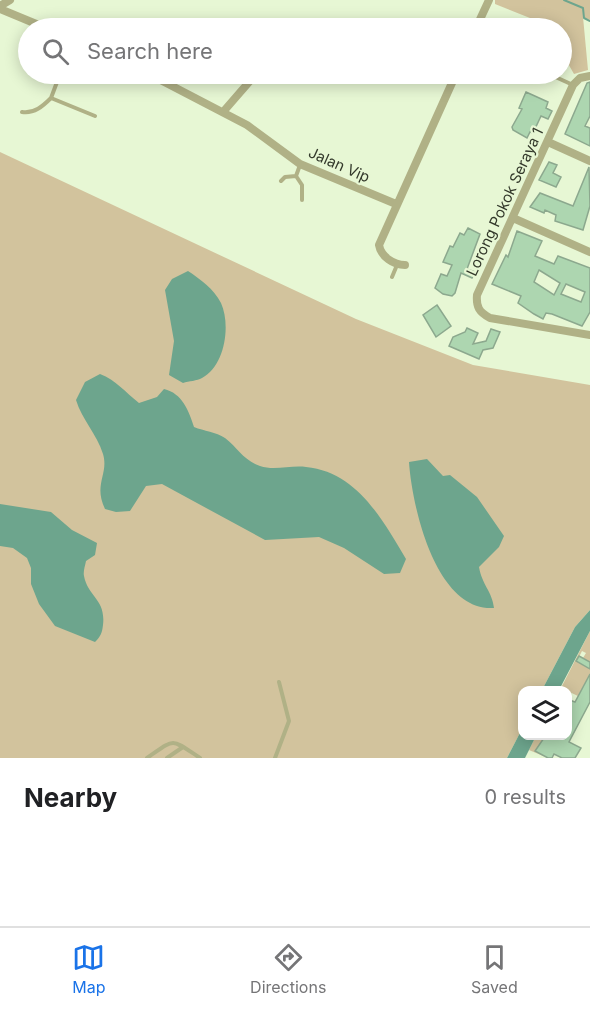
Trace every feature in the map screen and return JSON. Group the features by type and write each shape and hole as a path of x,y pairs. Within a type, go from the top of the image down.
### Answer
{"street":[{"path":"10,0 0,8 23,18"},
{"path":"481,18 489,0"},
{"path":"573,85 580,78 590,76"},
{"name":"Jalan Vip","path":"177,84 247,125 300,164 396,204"},
{"path":"223,112 247,84"},
{"path":"401,265 380,252 379,244 451,84"},
{"name":"Lorong Pokok Seraya 1","path":"573,85 477,295 478,309 490,318 590,335"},
{"path":"548,142 590,161"},
{"path":"513,218 590,252"}],"lane":[{"path":"21,111 28,113 40,108 51,98 56,84"},
{"path":"51,98 95,116"},
{"path":"296,176 300,164"},
{"path":"281,181 285,177 296,176"},
{"path":"296,176 302,185 302,200"},
{"path":"392,277 401,265"},
{"path":"275,758 289,721 279,682"},
{"path":"147,758 171,742 200,758"},
{"path":"167,758 183,747"}],"shaded area":[{"path":"495,0 590,0 590,20 583,17 588,70 574,74 572,70 572,18 530,18 495,4"},
{"path":"0,152 356,319 473,365 590,385 590,610 575,627 544,686 518,686 518,737 507,758 0,758"},
{"path":"188,271 215,293 221,303 225,333 221,355 210,372 200,379 183,383 169,375 174,341 165,290 172,279"},
{"path":"100,374 116,383 139,403 157,397 164,389 176,394 190,415 194,427 225,438 245,457 260,466 306,467 340,478 366,500 387,528 406,559 400,573 384,574 344,548 319,537 265,540 162,484 146,486 130,511 116,512 105,509 100,493 104,468 103,454 76,400 85,382"},
{"path":"427,459 443,476 450,475 477,497 504,536 499,547 479,567 494,608 474,605 457,593 442,575 431,553 415,504 409,462"},
{"path":"0,504 51,512 72,530 97,543 95,555 86,561 84,573 89,589 102,609 102,632 95,642 55,626 39,604 31,584 31,568 27,558 13,548 0,546"},
{"path":"590,610 590,631 561,686 544,686 575,627"},
{"path":"590,631 590,662 583,658 586,653 582,651 577,661 590,669 590,674 578,696 572,693 572,686 562,686"},
{"path":"518,737 518,740 534,740 525,758 507,758"},
{"path":"534,740 543,740 535,751 548,758 529,750"}],"building":[{"path":"590,82 590,116 585,126 590,128 590,146 565,134 587,83"},
{"path":"526,92 548,102 546,108 552,111 548,119 541,116 533,133 530,132 527,138 513,130 512,127 522,109 519,108"},
{"path":"549,162 557,165 553,173 561,177 556,187 539,180"},
{"path":"589,167 590,206 583,230 555,221 556,215 545,210 544,213 530,207 540,193 573,206"},
{"path":"468,228 480,234 467,269 475,272 472,278 461,273 455,293 452,296 443,294 435,288 441,274 447,276 452,265 443,262 450,246 453,247 460,233 464,235"},
{"path":"517,231 542,241 535,256 554,264 558,256 590,268 590,312 582,326 552,314 546,313 543,319 518,303 521,296 492,284 506,255 508,257","holes":["539,270 560,283 554,295 534,282","566,284 585,292 581,302 561,294"]},
{"path":"437,305 451,326 436,337 423,315"},
{"path":"467,328 478,333 473,344 486,341 491,329 500,332 493,348 483,350 479,359 449,346 453,337 465,332"},
{"path":"579,656 590,662 590,669 576,661"},
{"path":"590,674 590,702 572,736 572,701 575,702"},
{"path":"543,740 570,740 569,742 581,748 575,758 562,758 554,754 552,758 548,758 535,751"}],"waterway":[{"path":"564,0 583,8 584,18 590,21"}]}
